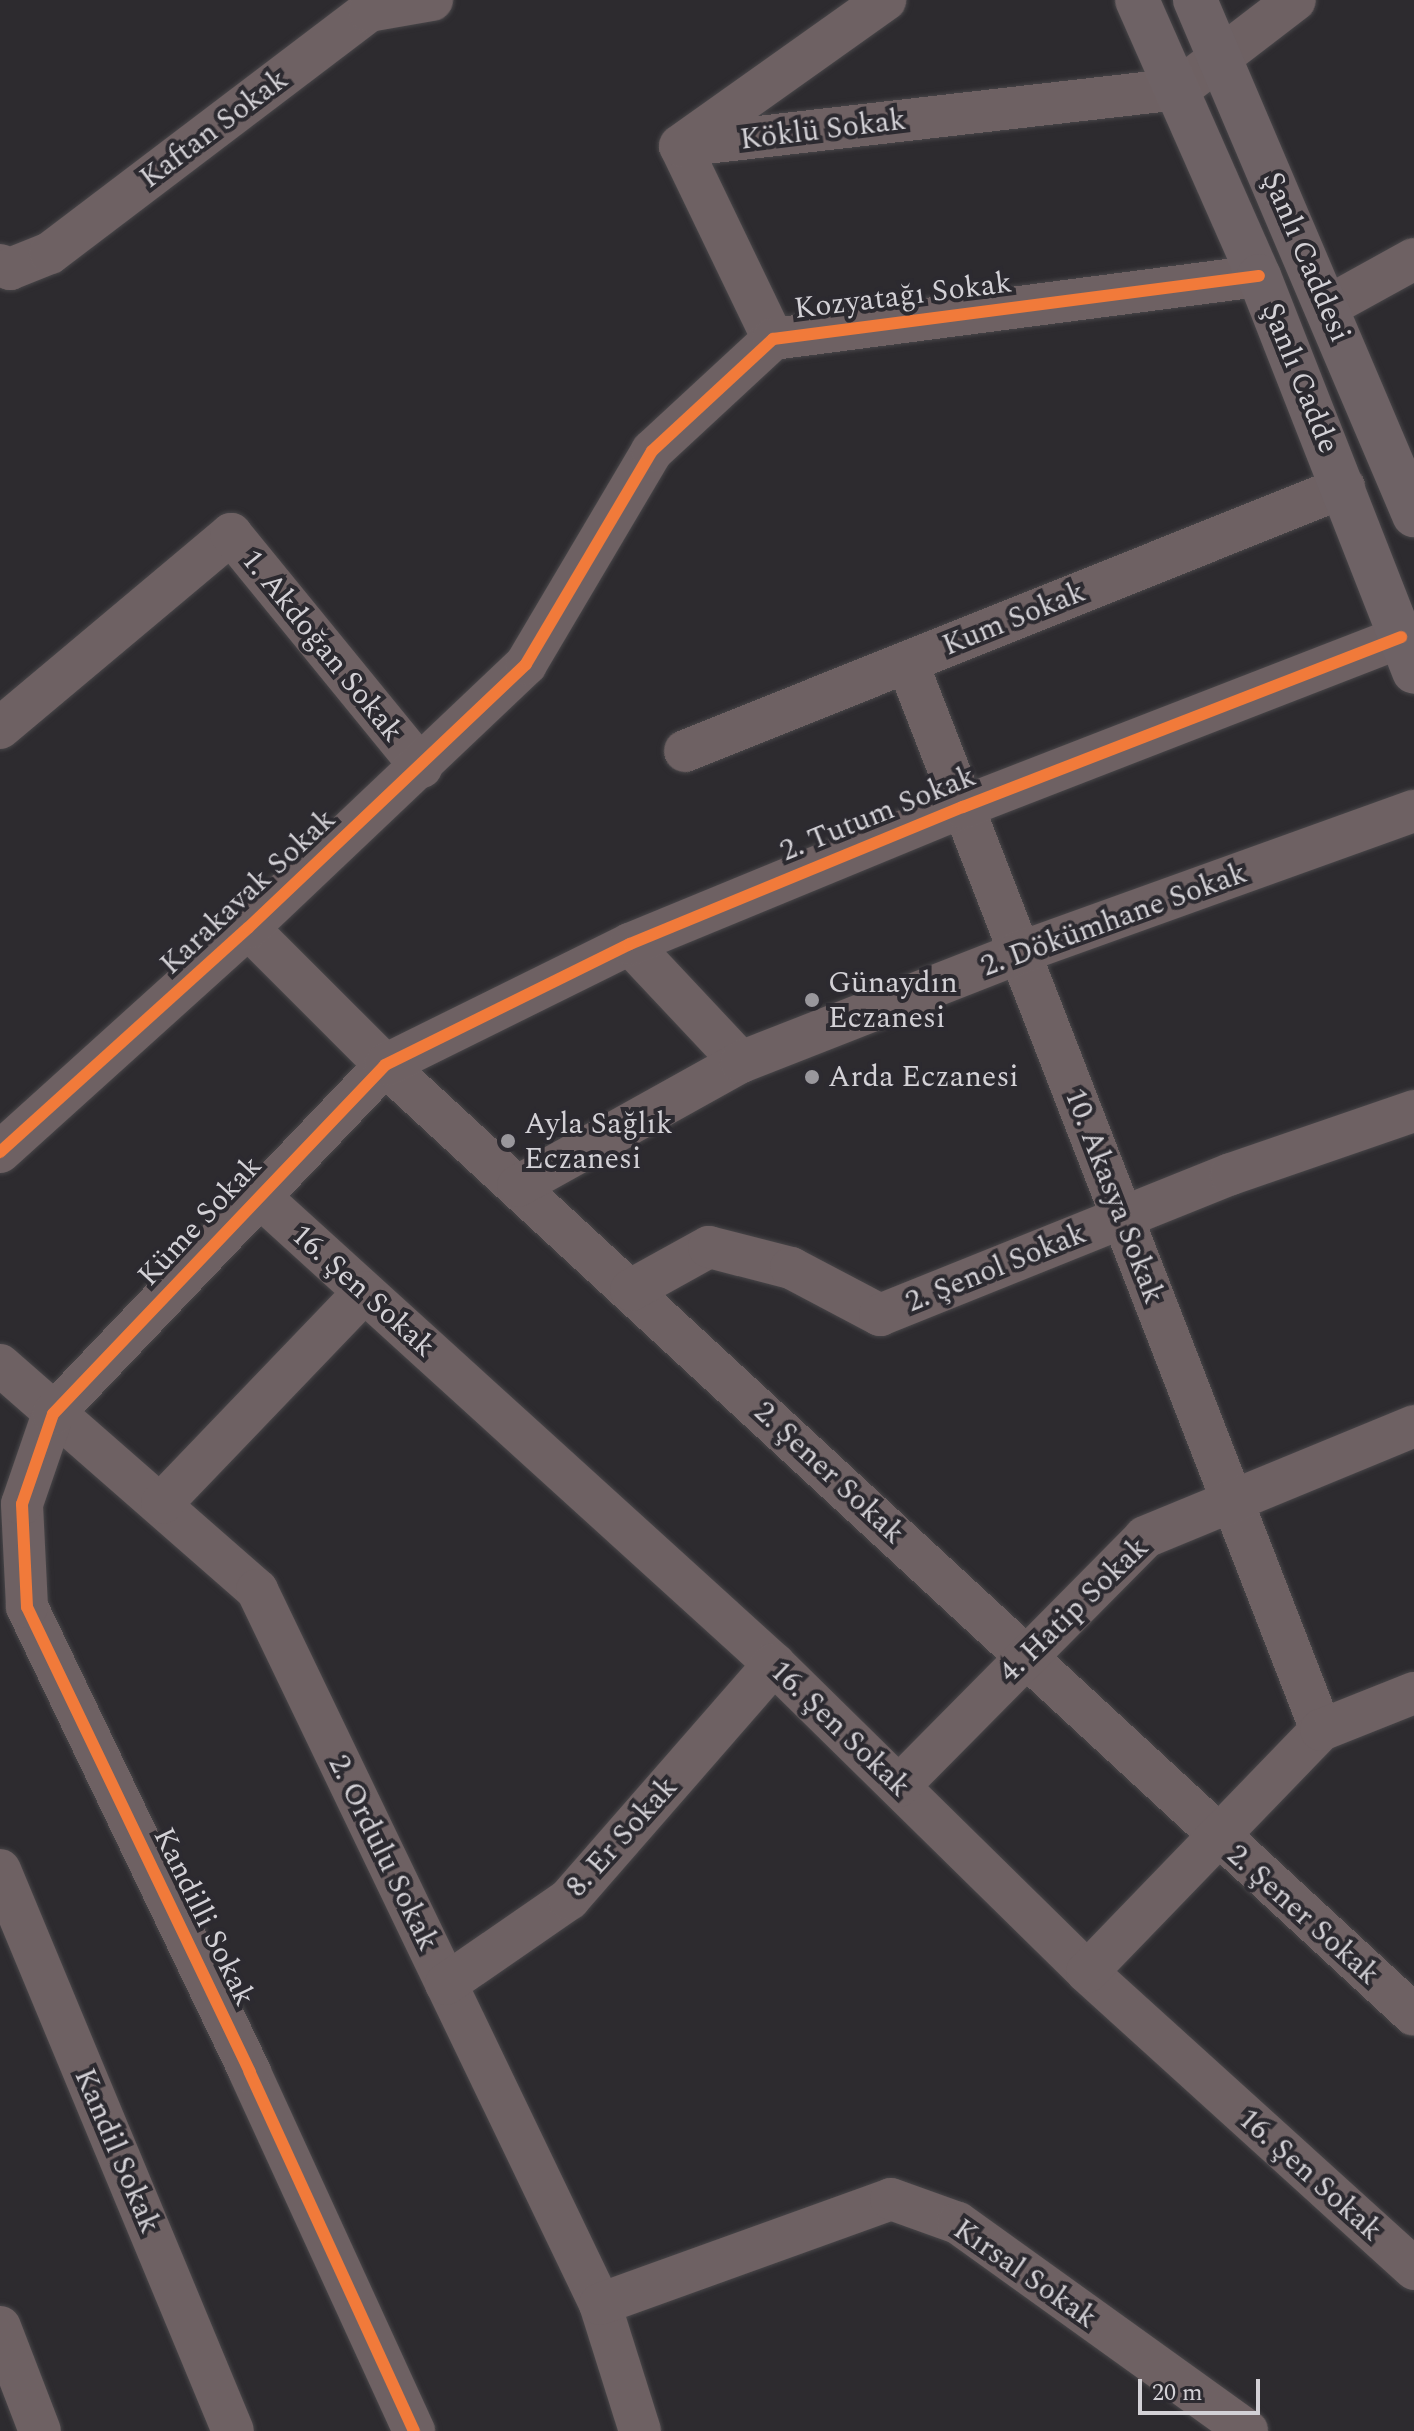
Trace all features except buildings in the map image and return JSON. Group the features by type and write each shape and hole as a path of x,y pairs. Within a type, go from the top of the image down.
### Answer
{"main road":[{"name":"Şanlı Cadde","path":"1137,0 1179,89 1259,276 1408,654"},
{"name":"Şanlı Caddesi","path":"1195,0 1414,515"}],"street":[{"name":"Kaftan Sokak","path":"0,265 10,269 50,253 366,6 432,0"},
{"path":"773,339 680,146 885,0"},
{"path":"1179,89 1220,53 1295,0"},
{"name":"Köklü Sokak","path":"680,146 1179,89"},
{"path":"1327,307 1414,259"},
{"name":"Kozyatağı Sokak","path":"526,664 652,451 773,339 1259,276"},
{"name":"Kum Sokak","path":"685,751 1344,487"},
{"name":"1. Akdoğan Sokak","path":"0,728 231,534 421,767"},
{"name":"2. Tutum Sokak","path":"385,1065 630,944 963,807 1408,654"},
{"name":"10. Akasya Sokak","path":"907,662 1229,1501 1321,1730"},
{"name":"Karakavak Sokak","path":"0,1152 248,928 526,664"},
{"name":"2. Dökümhane Sokak","path":"518,1186 741,1062 1019,953 1414,811"},
{"name":"2. Şener Sokak","path":"248,928 385,1065 1025,1654 1218,1838 1414,2015"},
{"path":"630,944 741,1062"},
{"name":"Küme Sokak","path":"53,1414 385,1065"},
{"name":"2. Şenol Sokak","path":"631,1290 709,1247 791,1268 880,1315 1122,1217 1414,1111"},
{"name":"16. Şen Sokak","path":"259,1196 774,1664 1087,1972 1414,2269"},
{"path":"162,1503 364,1292"},
{"name":"2. Ordulu Sokak","path":"0,1365 53,1414 162,1503 257,1590 600,2304 640,2431"},
{"name":"Kandilli Sokak","path":"53,1414 22,1504 27,1607 250,2072 414,2431"},
{"name":"4. Hatip Sokak","path":"899,1786 1025,1654 1145,1537 1414,1426"},
{"name":"8. Er Sokak","path":"446,1984 569,1899 774,1664"},
{"path":"1087,1972 1321,1730 1414,1693"},
{"name":"Kandil Sokak","path":"0,1870 8,1913 233,2431"},
{"name":"Kırsal Sokak","path":"600,2304 891,2199 958,2223 1247,2431"},
{"path":"0,2327 40,2431"}],"cycle path":[{"path":"0,1152 248,928 526,664 652,451 773,339 1259,276"},
{"path":"414,2431 250,2072 27,1607 22,1504 53,1414 385,1065 630,944 963,807 1401,637"}],"place":[{"name":"Günaydın Eczanesi","path":"812,1000"},
{"name":"Arda Eczanesi","path":"812,1077"},
{"name":"Ayla Sağlık Eczanesi","path":"508,1141"}]}
